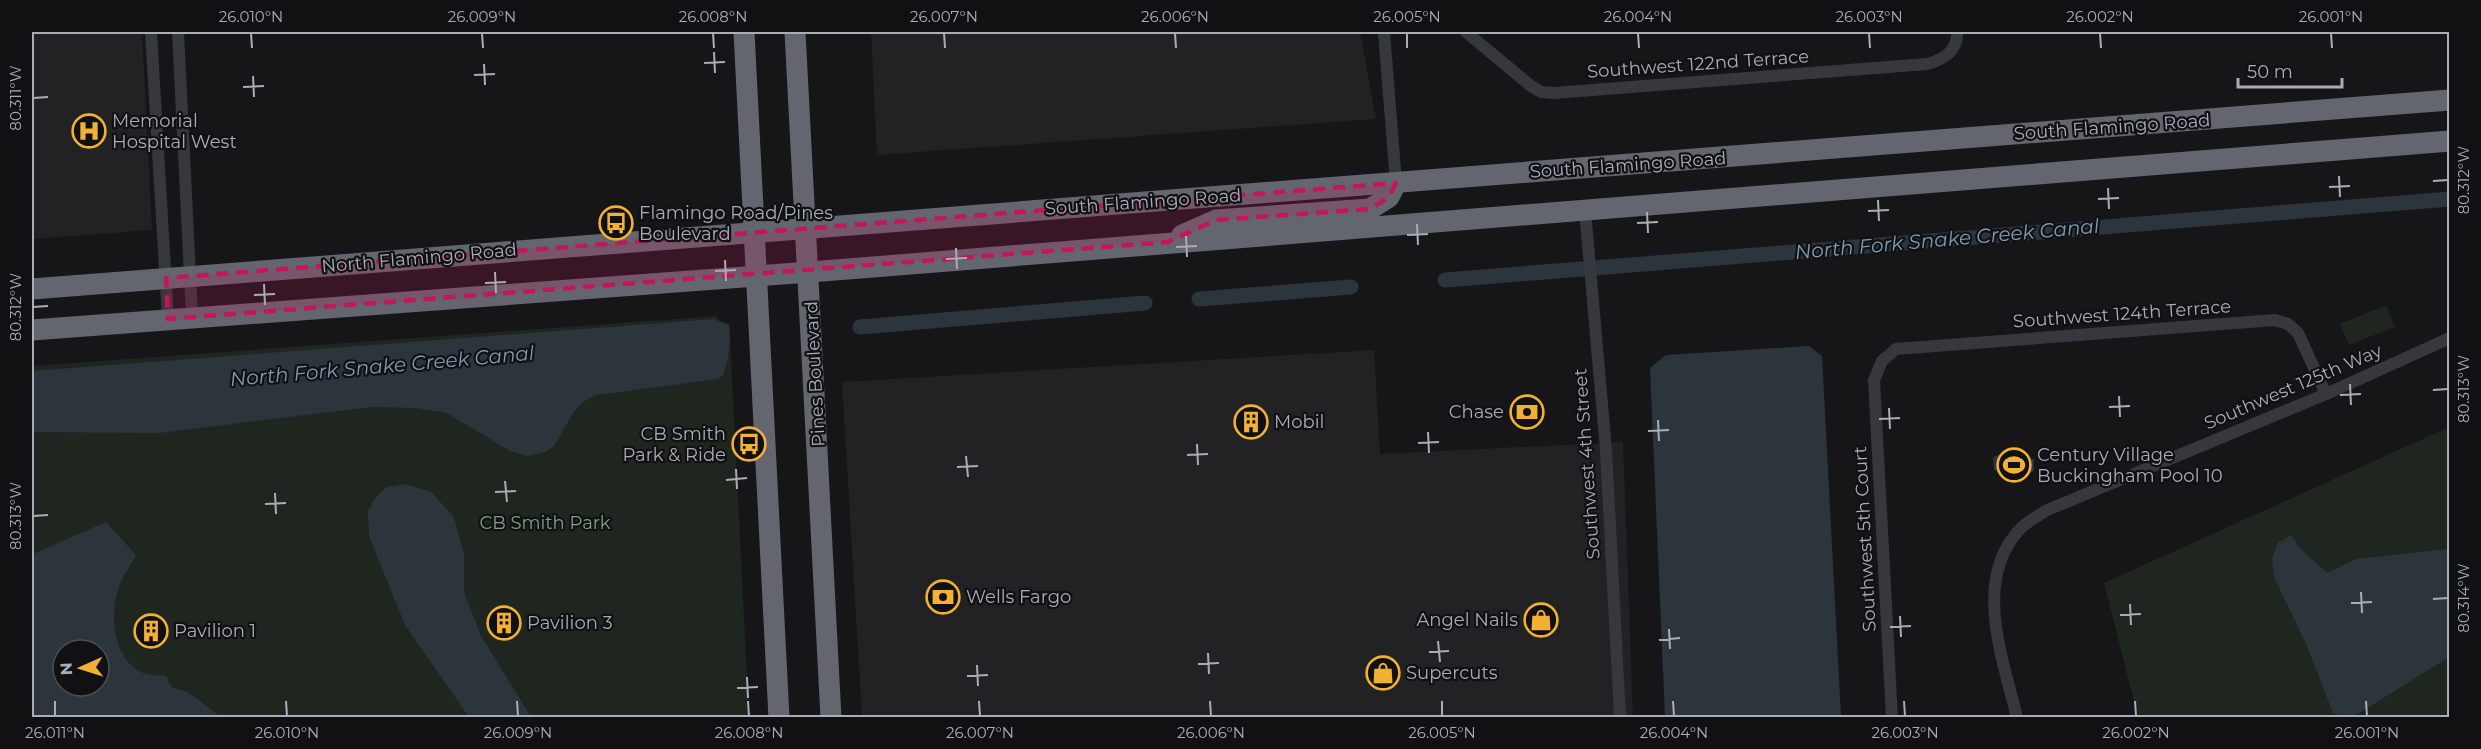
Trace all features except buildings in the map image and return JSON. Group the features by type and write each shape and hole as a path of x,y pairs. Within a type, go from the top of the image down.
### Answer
{"highway":[{"path":"744,32 779,717"},
{"name":"Pines Boulevard","path":"795,32 810,272 831,717"},
{"name":"South Flamingo Road","path":"806,227 2450,100"},
{"path":"32,330 810,272 2450,141"},
{"path":"1168,242 1215,220 1370,208 1389,197 1396,183"},
{"name":"North Flamingo Road","path":"32,289 806,227"}],"street":[{"path":"151,32 168,319"},
{"path":"178,32 192,317"},
{"path":"1384,32 1396,183"},
{"name":"Southwest 122nd Terrace","path":"1466,32 1531,86 1541,92 1554,93 1926,64 1940,61 1951,52 1957,32"},
{"name":"Southwest 4th Street","path":"1585,210 1606,450 1620,717"},
{"name":"Southwest 124th Terrace","path":"1882,360 1896,349 2275,321 2288,324 2298,333 2326,394"},
{"name":"Southwest 125th Way","path":"2017,717 1996,625 1993,588 2000,559 2022,527 2045,511 2326,394 2450,338"},
{"name":"Southwest 5th Court","path":"1882,360 1874,380 1892,717"}],"highlighted area":[{"path":"1396,183 1389,197 1370,209 1216,220 1168,242 168,319 166,278"}],"shaded area":[{"name":"Memorial Hospital West","path":"32,32 142,32 152,230 32,239"},
{"path":"871,32 1360,32 1376,119 877,155"},
{"path":"1374,350 1380,454 1623,442 1633,717 862,717 842,382"}],"green space":[{"path":"2386,305 2395,327 2349,345 2340,324"},
{"name":"CB Smith Park","path":"717,316 730,338 749,717 32,718 32,366"},
{"path":"2449,427 2449,717 2138,717 2104,583"}],"water":[{"path":"714,319 729,325 730,332 730,345 723,375 718,379 596,395 583,402 574,411 554,446 546,452 527,456 510,451 447,413 415,408 371,407 159,433 32,432 32,371"},
{"path":"1809,346 1822,356 1841,717 1665,717 1650,368 1666,355"},
{"name":"Century Village Buckingham Pool 10","path":"2013,450 2016,455 2034,459 2034,471 2015,479 2011,473 1994,470 1993,457"},
{"path":"405,484 431,492 454,517 464,554 464,592 481,636 531,717 469,717 405,625 369,536 368,511 375,498 387,487"},
{"path":"106,522 136,555 120,584 115,607 116,634 125,657 133,667 143,673 166,676 172,688 188,692 221,717 32,717 33,554"},
{"path":"2291,535 2300,548 2327,573 2356,559 2449,549 2449,657 2353,717 2343,717 2333,713 2307,646 2274,577 2272,559 2278,543"}],"waterway":[{"name":"North Fork Snake Creek Canal","path":"1445,280 2450,199"},
{"name":"North Fork Snake Creek Canal","path":"1199,299 1351,287"},
{"name":"North Fork Snake Creek Canal","path":"860,327 1145,303"}],"place":[{"name":"Memorial Hospital West","path":"89,131"},
{"name":"Flamingo Road/Pines Boulevard","path":"616,223"},
{"name":"Chase","path":"1527,412"},
{"name":"Mobil","path":"1251,422"},
{"name":"CB Smith Park & Ride","path":"749,444"},
{"name":"Century Village Buckingham Pool 10","path":"2014,465"},
{"name":"Wells Fargo","path":"943,597"},
{"name":"Angel Nails","path":"1541,620"},
{"name":"Pavilion 3","path":"504,623"},
{"name":"Pavilion 1","path":"151,631"},
{"name":"Supercuts","path":"1383,673"}]}
